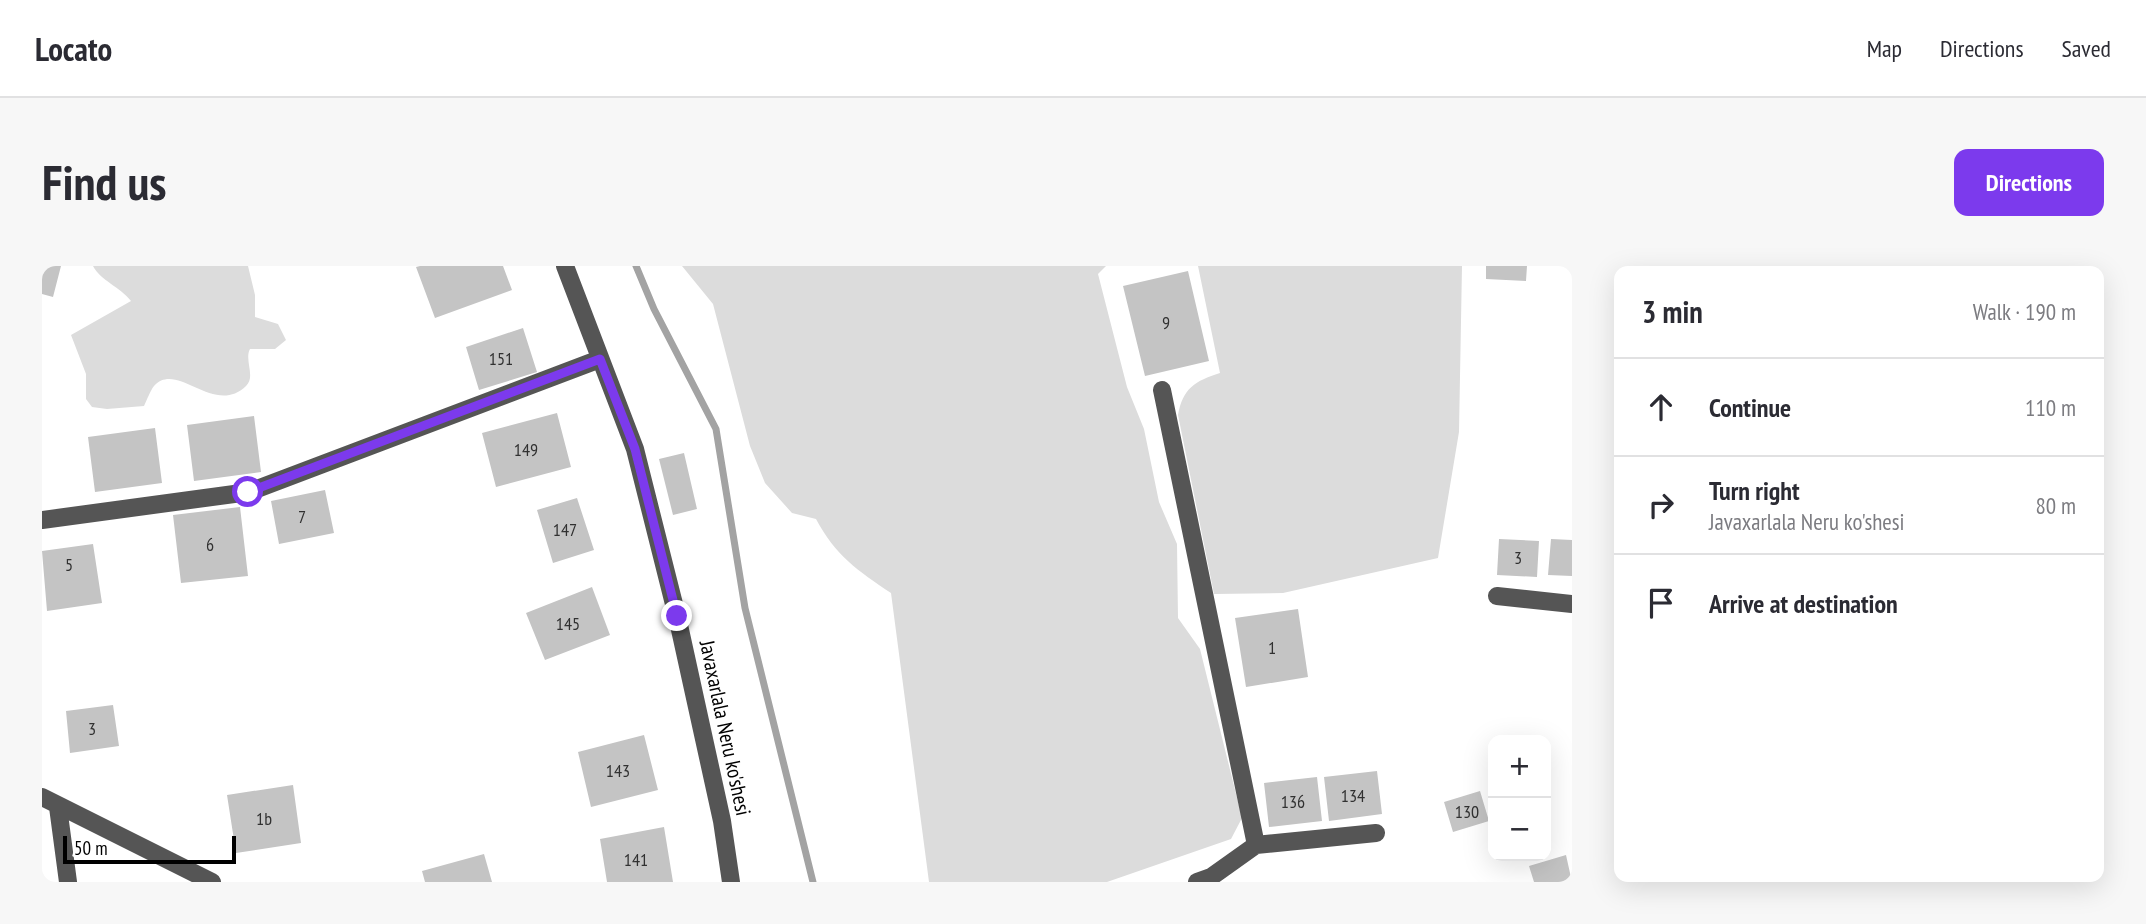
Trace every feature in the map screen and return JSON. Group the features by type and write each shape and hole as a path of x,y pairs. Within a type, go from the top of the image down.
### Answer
{"street":[{"name":"Javaxarlala Neru ko'shesi","path":"565,266 635,449 677,616 722,821 731,882"},
{"path":"42,520 248,492 600,359"},
{"path":"1162,390 1256,845"},
{"path":"1497,596 1572,604"},
{"path":"42,797 212,882"},
{"path":"58,807 68,882"},
{"path":"1197,882 1211,877 1256,845 1376,833"}],"shaded area":[{"path":"93,266 248,266 255,295 255,317 278,324 286,340 275,349 250,349 249,382 234,394 209,393 174,379 163,380 154,386 144,406 107,409 92,407 86,399 86,374 71,335 131,301"},
{"path":"682,266 1106,266 1098,274 1127,387 1144,429 1159,502 1177,544 1178,618 1200,649 1242,818 1231,839 1107,882 929,882 891,593 848,561 831,543 816,519 792,513 765,483 750,446 713,304"},
{"path":"1198,266 1462,266 1459,432 1438,558 1283,593 1214,594 1178,415 1183,398 1191,387 1220,373"}],"building":[{"path":"42,266 61,266 53,297 42,294"},
{"path":"503,266 512,290 435,318 416,267"},
{"path":"1486,266 1527,266 1526,281 1486,279"},
{"path":"1188,271 1209,361 1145,376 1123,286"},
{"path":"523,328 537,372 479,390 466,347"},
{"path":"557,413 571,467 496,487 482,433"},
{"path":"254,416 261,472 194,481 187,425"},
{"path":"155,428 162,483 95,492 88,437"},
{"path":"684,453 697,509 673,515 659,459"},
{"path":"325,490 334,533 279,544 271,501"},
{"path":"577,498 594,550 553,563 537,510"},
{"path":"240,507 248,576 181,583 173,515"},
{"path":"1499,539 1539,541 1537,577 1497,575"},
{"path":"1551,539 1572,540 1572,576 1548,575"},
{"path":"93,544 102,603 47,611 42,551"},
{"path":"592,587 610,635 545,660 526,613"},
{"path":"1298,609 1308,677 1246,687 1235,618"},
{"path":"113,705 119,746 70,753 66,711"},
{"path":"644,735 658,790 591,807 578,752"},
{"path":"1377,771 1382,814 1329,821 1324,777"},
{"path":"1317,777 1322,821 1269,827 1264,783"},
{"path":"293,785 301,843 236,853 227,795"},
{"path":"1480,791 1488,821 1453,832 1444,802"},
{"path":"664,827 673,882 607,882 600,839"},
{"path":"484,854 492,882 425,882 422,871"},
{"path":"1566,855 1572,882 1534,882 1529,866"}],"waterway":[{"path":"636,266 654,309 716,429 745,608 813,882"}],"route":[{"path":"248,492 600,359 635,449 677,616"}]}
